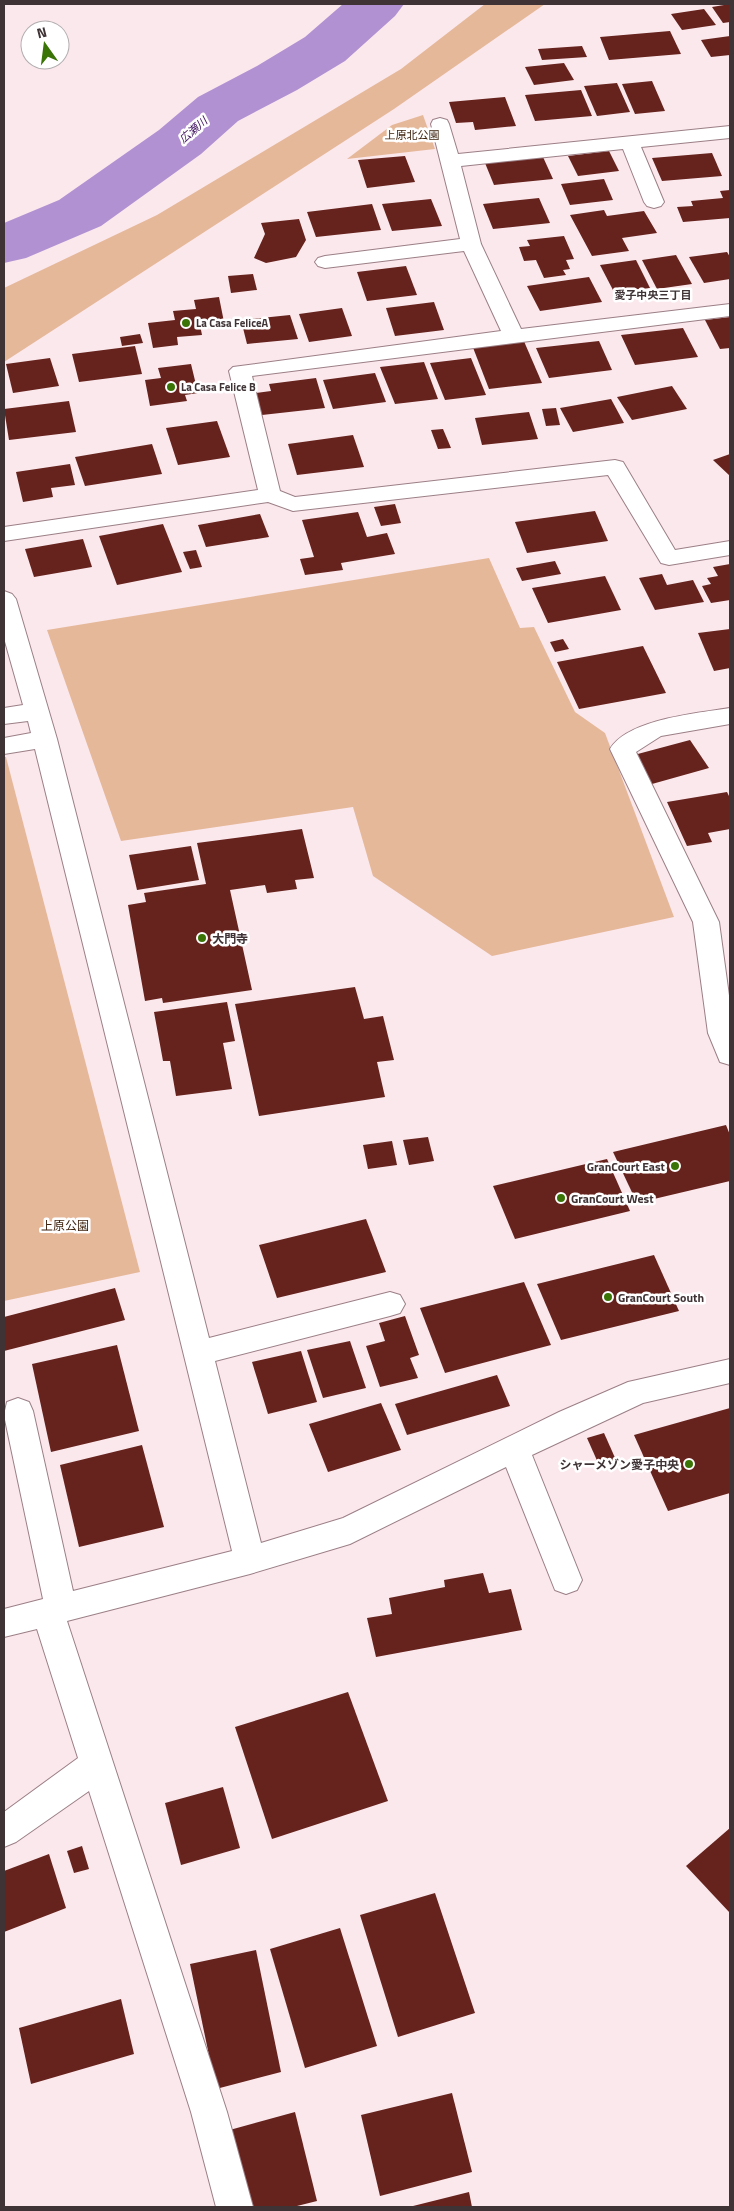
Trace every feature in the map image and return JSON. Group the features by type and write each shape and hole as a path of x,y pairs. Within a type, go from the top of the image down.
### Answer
{"street":[{"path":"440,124 471,244 514,336"},
{"path":"450,161 730,132"},
{"path":"630,142 654,202"},
{"path":"325,262 471,244"},
{"path":"270,495 240,371 730,310"},
{"path":"4,534 270,495 294,504 615,466 669,558 730,548"},
{"path":"4,599 45,739 250,1560"},
{"path":"4,716 37,712"},
{"path":"730,716 655,729 622,749 706,922 721,1033 730,1054"},
{"path":"4,746 45,739"},
{"path":"199,1353 390,1304"},
{"path":"4,1623 250,1560 350,1530 570,1420 639,1391 730,1371"},
{"path":"18,1411 55,1611 96,1764 209,2112 235,2207"},
{"path":"514,1448 566,1580"},
{"path":"4,1831 57,1795 96,1764"}],"green space":[{"path":"485,4 545,4 394,109 4,362 4,288 157,215 401,69"},
{"name":"上原北公園","path":"423,115 435,149 347,159 392,125"},
{"path":"489,558 520,628 534,627 575,712 605,733 674,917 492,956 373,876 353,807 121,841 47,630"},
{"name":"上原公園","path":"4,757 6,757 140,1272 4,1301"}],"building":[{"path":"730,4 730,22 723,23 712,7"},
{"path":"704,9 716,25 682,30 671,14"},
{"path":"670,31 681,54 609,60 600,37"},
{"path":"730,36 730,55 711,57 701,40"},
{"path":"582,46 587,57 542,60 538,49"},
{"path":"564,63 574,80 534,85 525,67"},
{"path":"652,81 665,111 635,114 622,84"},
{"path":"617,83 630,112 597,116 584,86"},
{"path":"581,90 592,116 535,121 525,95"},
{"path":"505,97 516,126 475,130 473,122 456,123 449,102"},
{"path":"609,151 619,171 578,176 568,156"},
{"path":"712,153 722,176 662,181 652,158"},
{"path":"405,156 415,182 367,188 358,160"},
{"path":"543,157 553,179 494,185 485,163"},
{"path":"604,179 613,200 570,205 561,184"},
{"path":"730,190 730,218 683,222 677,207 693,206 691,201 723,198 720,191"},
{"path":"539,198 550,223 493,229 483,204"},
{"path":"431,199 442,226 392,231 382,204"},
{"path":"372,204 381,230 316,237 307,212"},
{"path":"604,210 607,216 644,211 657,233 622,238 629,251 592,256 570,215"},
{"path":"299,219 306,240 296,257 266,263 254,258 265,234 261,223"},
{"path":"564,236 574,259 566,260 570,269 563,270 566,275 544,278 536,260 524,261 519,247 530,246 527,240"},
{"path":"727,252 730,257 730,279 704,283 689,257"},
{"path":"676,255 692,284 657,289 642,260"},
{"path":"636,260 650,288 614,292 600,265"},
{"path":"406,266 417,295 367,301 357,272"},
{"path":"253,274 257,290 231,293 228,276"},
{"path":"589,277 602,302 540,311 527,286"},
{"name":"La Casa FeliceA","path":"219,297 224,322 200,325 202,335 177,337 178,345 153,348 148,323 175,320 173,311 196,309 194,300"},
{"path":"434,302 444,330 395,336 386,308"},
{"path":"342,308 352,336 309,342 299,314"},
{"path":"290,315 298,339 247,344 241,320"},
{"path":"730,317 730,348 720,349 705,320"},
{"path":"683,328 698,357 635,365 621,335"},
{"path":"140,334 143,343 122,346 120,337"},
{"path":"523,339 542,383 489,389 472,345"},
{"path":"599,341 612,370 549,378 536,348"},
{"path":"135,346 142,374 79,382 72,354"},
{"path":"50,358 59,386 13,393 6,364"},
{"path":"471,358 486,395 445,400 430,363"},
{"path":"424,362 438,399 395,404 380,367"},
{"name":"La Casa Felice B","path":"191,364 198,393 185,395 187,401 150,406 145,380 161,378 158,368"},
{"path":"375,373 386,402 333,409 323,380"},
{"path":"316,378 325,408 262,415 256,393 271,391 269,384"},
{"path":"672,386 687,409 632,420 617,397"},
{"path":"611,399 624,423 573,432 560,408"},
{"path":"69,401 76,432 9,440 4,409"},
{"path":"556,408 560,425 546,426 542,409"},
{"path":"529,412 538,439 482,445 475,418"},
{"path":"217,421 230,457 178,465 166,428"},
{"path":"443,429 451,448 438,449 431,430"},
{"path":"353,435 364,467 297,475 288,444"},
{"path":"152,444 162,474 85,486 75,457"},
{"path":"730,454 730,476 713,460"},
{"path":"70,464 75,485 51,488 53,497 23,502 16,472"},
{"path":"395,504 401,523 381,526 374,507"},
{"path":"595,511 608,541 527,553 515,522"},
{"path":"358,512 367,537 387,533 395,554 341,563 343,570 305,575 300,559 314,557 302,520"},
{"path":"260,514 269,537 206,547 198,525"},
{"path":"163,524 182,572 117,585 99,536"},
{"path":"83,539 92,567 34,577 25,549"},
{"path":"196,550 202,567 190,569 183,552"},
{"path":"555,561 561,574 522,581 516,568"},
{"path":"730,564 730,600 711,603 702,586 711,584 707,578 718,576 713,567"},
{"path":"662,574 667,585 693,580 704,602 655,610 639,578"},
{"path":"605,576 621,610 548,623 532,588"},
{"path":"730,629 730,668 714,671 698,633"},
{"path":"563,639 569,649 555,652 550,642"},
{"path":"643,646 666,693 579,709 557,662"},
{"path":"690,740 709,768 652,784 634,755"},
{"path":"727,792 730,798 730,829 708,833 712,842 687,846 667,802"},
{"path":"302,829 314,878 295,880 297,889 267,893 265,885 230,890 252,990 163,1003 162,998 145,1001 128,905 146,902 144,893 206,884 197,843"},
{"path":"191,846 199,880 137,890 129,855"},
{"path":"355,987 364,1019 383,1016 394,1060 377,1062 385,1097 259,1116 235,1004"},
{"path":"227,1002 235,1041 223,1043 232,1089 176,1096 170,1061 163,1061 154,1012"},
{"name":"GranCourt East","path":"726,1125 730,1135 730,1181 637,1203 613,1152"},
{"path":"428,1137 434,1161 409,1165 403,1140"},
{"path":"392,1141 397,1165 368,1169 363,1145"},
{"name":"GranCourt West","path":"607,1159 630,1211 515,1239 493,1186"},
{"path":"366,1219 386,1272 277,1298 259,1245"},
{"name":"GranCourt South","path":"654,1255 679,1311 561,1340 537,1284"},
{"path":"524,1282 551,1345 445,1373 420,1308"},
{"path":"115,1288 125,1320 4,1351 4,1317"},
{"path":"405,1316 419,1355 410,1358 418,1378 380,1387 366,1346 385,1341 379,1323"},
{"path":"350,1341 366,1388 323,1398 307,1350"},
{"path":"117,1345 139,1431 51,1452 32,1364"},
{"path":"301,1351 317,1402 268,1414 252,1362"},
{"path":"497,1375 510,1406 407,1435 395,1404"},
{"path":"381,1403 401,1450 328,1472 309,1424"},
{"name":"シャーメゾン愛子中央","path":"730,1408 730,1493 668,1511 634,1435"},
{"path":"604,1433 616,1460 599,1465 587,1438"},
{"path":"142,1445 164,1527 79,1547 60,1465"},
{"path":"483,1573 489,1593 511,1589 522,1630 376,1657 367,1618 392,1614 389,1598 445,1587 444,1580"},
{"path":"348,1692 388,1801 272,1839 235,1727"},
{"path":"223,1787 240,1848 181,1865 165,1803"},
{"path":"730,1828 730,1913 686,1866"},
{"path":"82,1846 89,1869 74,1873 67,1851"},
{"path":"49,1854 66,1908 4,1932 4,1871"},
{"path":"435,1893 475,2013 398,2037 360,1915"},
{"path":"340,1928 377,2046 305,2068 270,1949"},
{"path":"256,1950 281,2072 216,2089 190,1964"},
{"path":"121,1999 134,2054 31,2084 19,2028"},
{"path":"452,2093 472,2172 380,2196 361,2115"},
{"path":"295,2112 317,2201 293,2207 244,2207 226,2131"},
{"path":"469,2192 472,2207 409,2207"}],"waterway":[{"name":"広瀬川","path":"4,245 80,213 180,142 218,109 277,78 325,49 376,4"}],"place":[{"name":"La Casa FeliceA","path":"186,323"},
{"name":"La Casa Felice B","path":"171,387"},
{"name":"大門寺","path":"202,938"},
{"name":"GranCourt East","path":"675,1166"},
{"name":"GranCourt West","path":"561,1198"},
{"name":"GranCourt South","path":"608,1297"},
{"name":"シャーメゾン愛子中央","path":"689,1464"}],"district":[{"name":"愛子中央三丁目","path":"653,295"}]}
